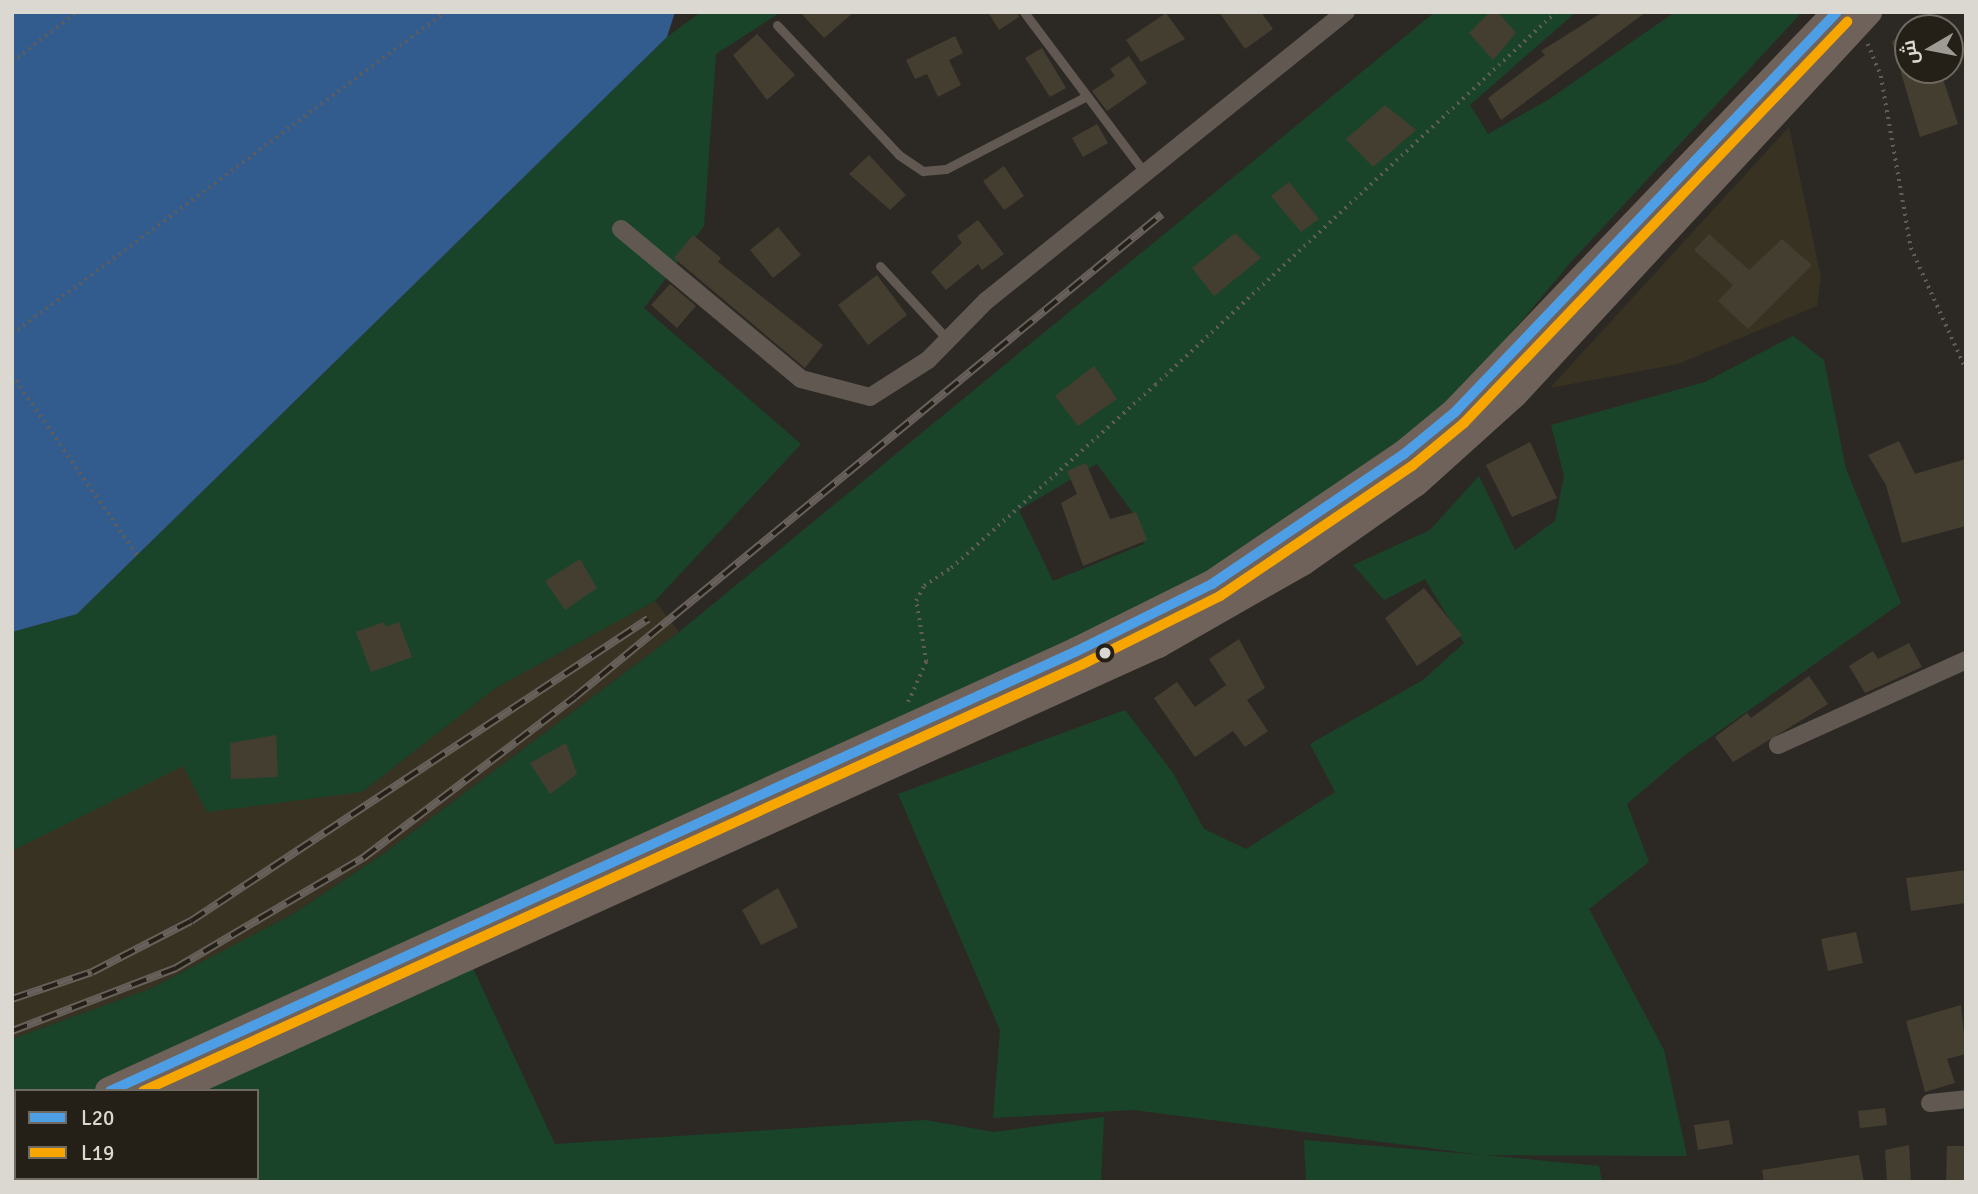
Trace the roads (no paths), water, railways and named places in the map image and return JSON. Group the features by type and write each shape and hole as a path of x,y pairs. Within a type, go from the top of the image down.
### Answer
{"highway":[{"path":"112,1089 892,734 1212,584 1404,454 1500,369 1854,16"},
{"path":"176,1089 1158,644 1302,562 1415,483 1514,394 1854,16"}],"street":[{"path":"621,229 801,379 825,388 870,397 928,360 986,301 1346,12"},
{"path":"1778,744 1966,660"},
{"path":"1930,1103 1966,1099"}],"lane":[{"path":"1024,12 1085,97 1144,172"},
{"path":"777,25 898,156 923,171 946,169 1085,97"},
{"path":"880,265 948,340"}],"water":[{"path":"12,12 675,12 667,37 77,614 12,632"}],"railway":[{"path":"12,1031 176,968 363,858 575,697 1162,214"},
{"path":"12,999 92,972 191,921 648,619"}]}
